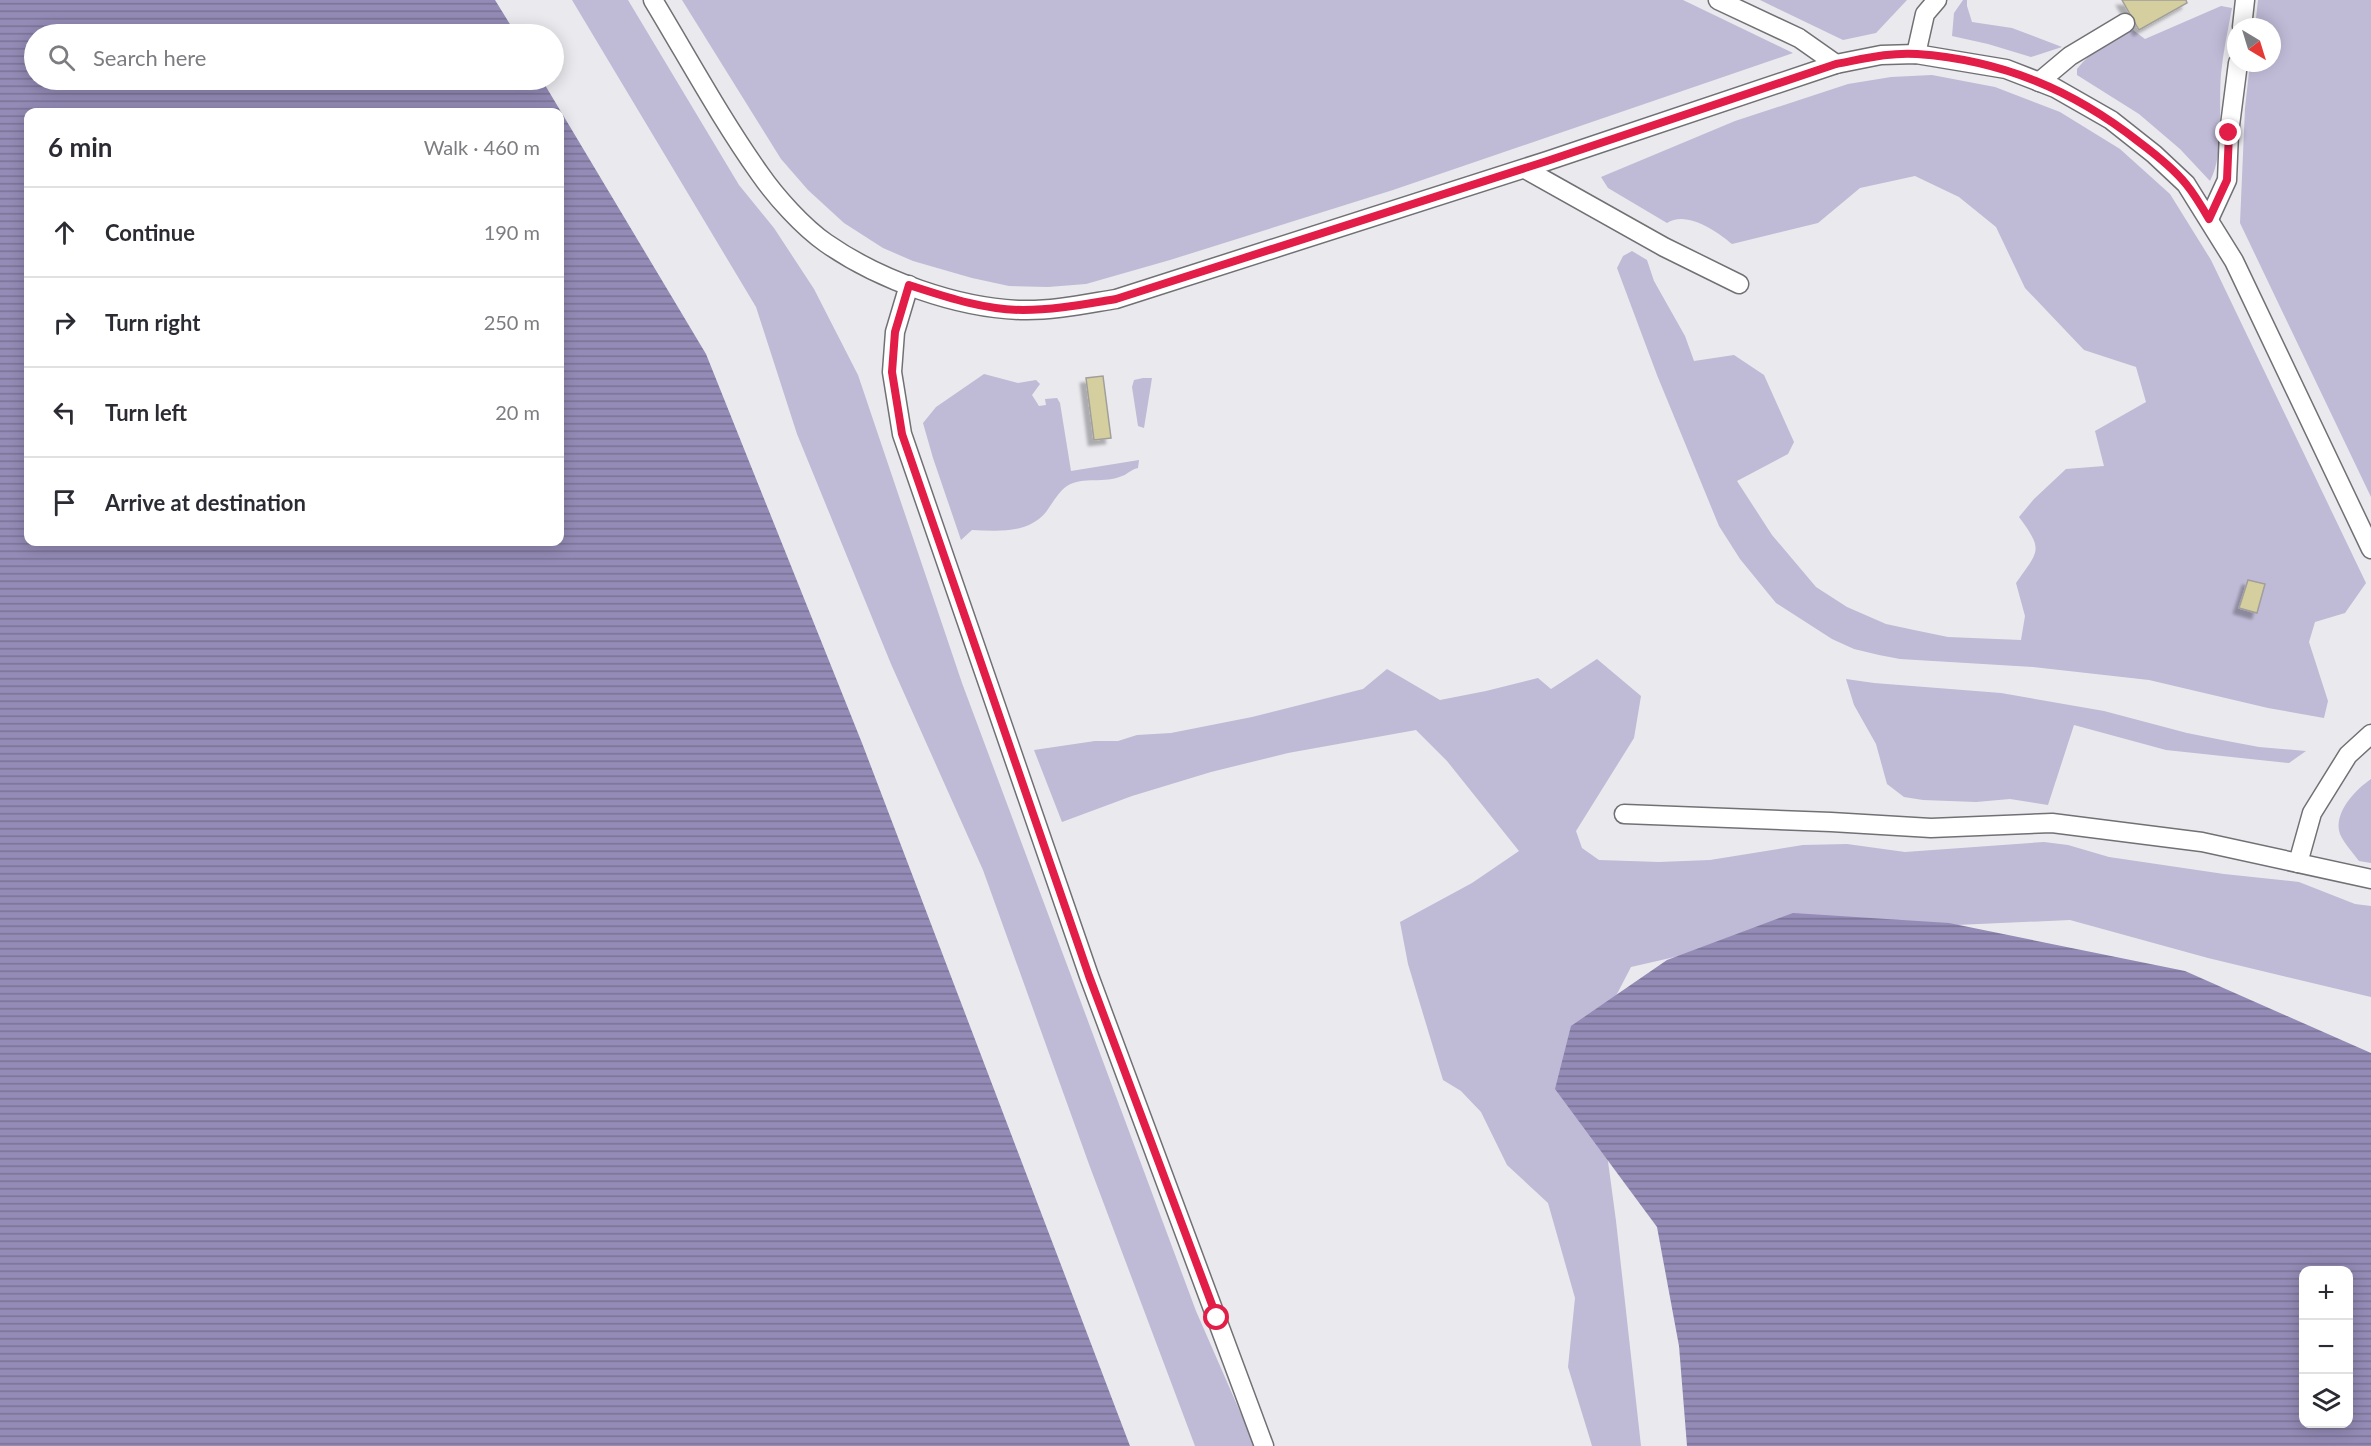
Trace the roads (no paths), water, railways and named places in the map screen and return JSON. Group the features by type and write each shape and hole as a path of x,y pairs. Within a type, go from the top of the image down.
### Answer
{"lane":[{"path":"653,0 760,175 788,207 824,242 866,267 909,285 981,306 1022,310 1075,306 1116,299 1525,168 1836,64 1881,55 1916,54 2006,69 2055,88 2111,120 2154,154 2186,184 2234,261 2371,549"},
{"path":"1718,0 1799,38 1836,64"},
{"path":"1916,54 1925,14 1937,0"},
{"path":"2243,18 2245,0"},
{"path":"2039,82 2070,56 2125,22"},
{"path":"2209,219 2227,180 2229,133 2237,72"},
{"path":"1525,168 1664,248 1739,284"},
{"path":"909,285 895,332 892,372 902,434 1089,976 1264,1446"},
{"path":"2298,862 2312,813 2348,755 2371,734"},
{"path":"1624,814 1931,828 2052,823 2202,842 2371,879"}]}
